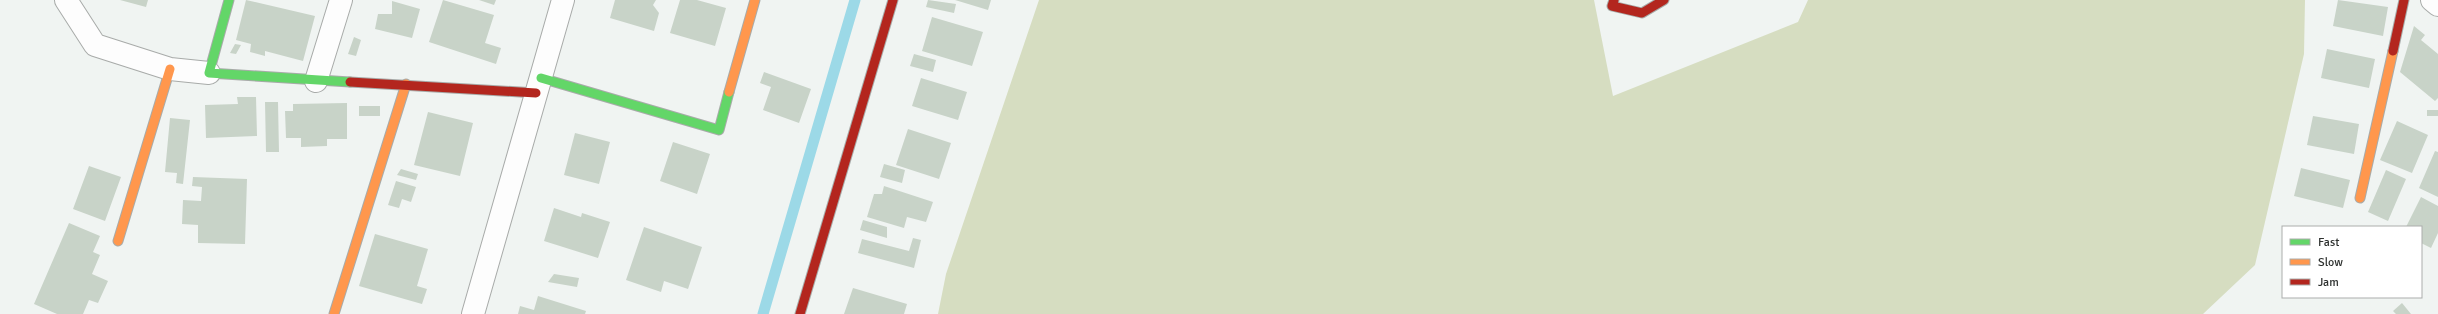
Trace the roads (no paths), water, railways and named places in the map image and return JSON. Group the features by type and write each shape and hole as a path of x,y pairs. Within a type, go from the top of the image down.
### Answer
{"street":[{"path":"66,0 95,46 170,69 316,81 538,86 718,130 755,0"},
{"path":"209,73 229,0"},
{"path":"316,81 341,0"},
{"path":"473,314 563,0"},
{"path":"800,314 893,0"},
{"path":"1614,0 1612,6 1642,13 1664,0"},
{"path":"2360,198 2404,0"},
{"path":"2432,0 2438,5"},
{"path":"118,241 170,69"},
{"path":"334,314 406,84"}],"waterway":[{"path":"763,314 855,0"}]}
